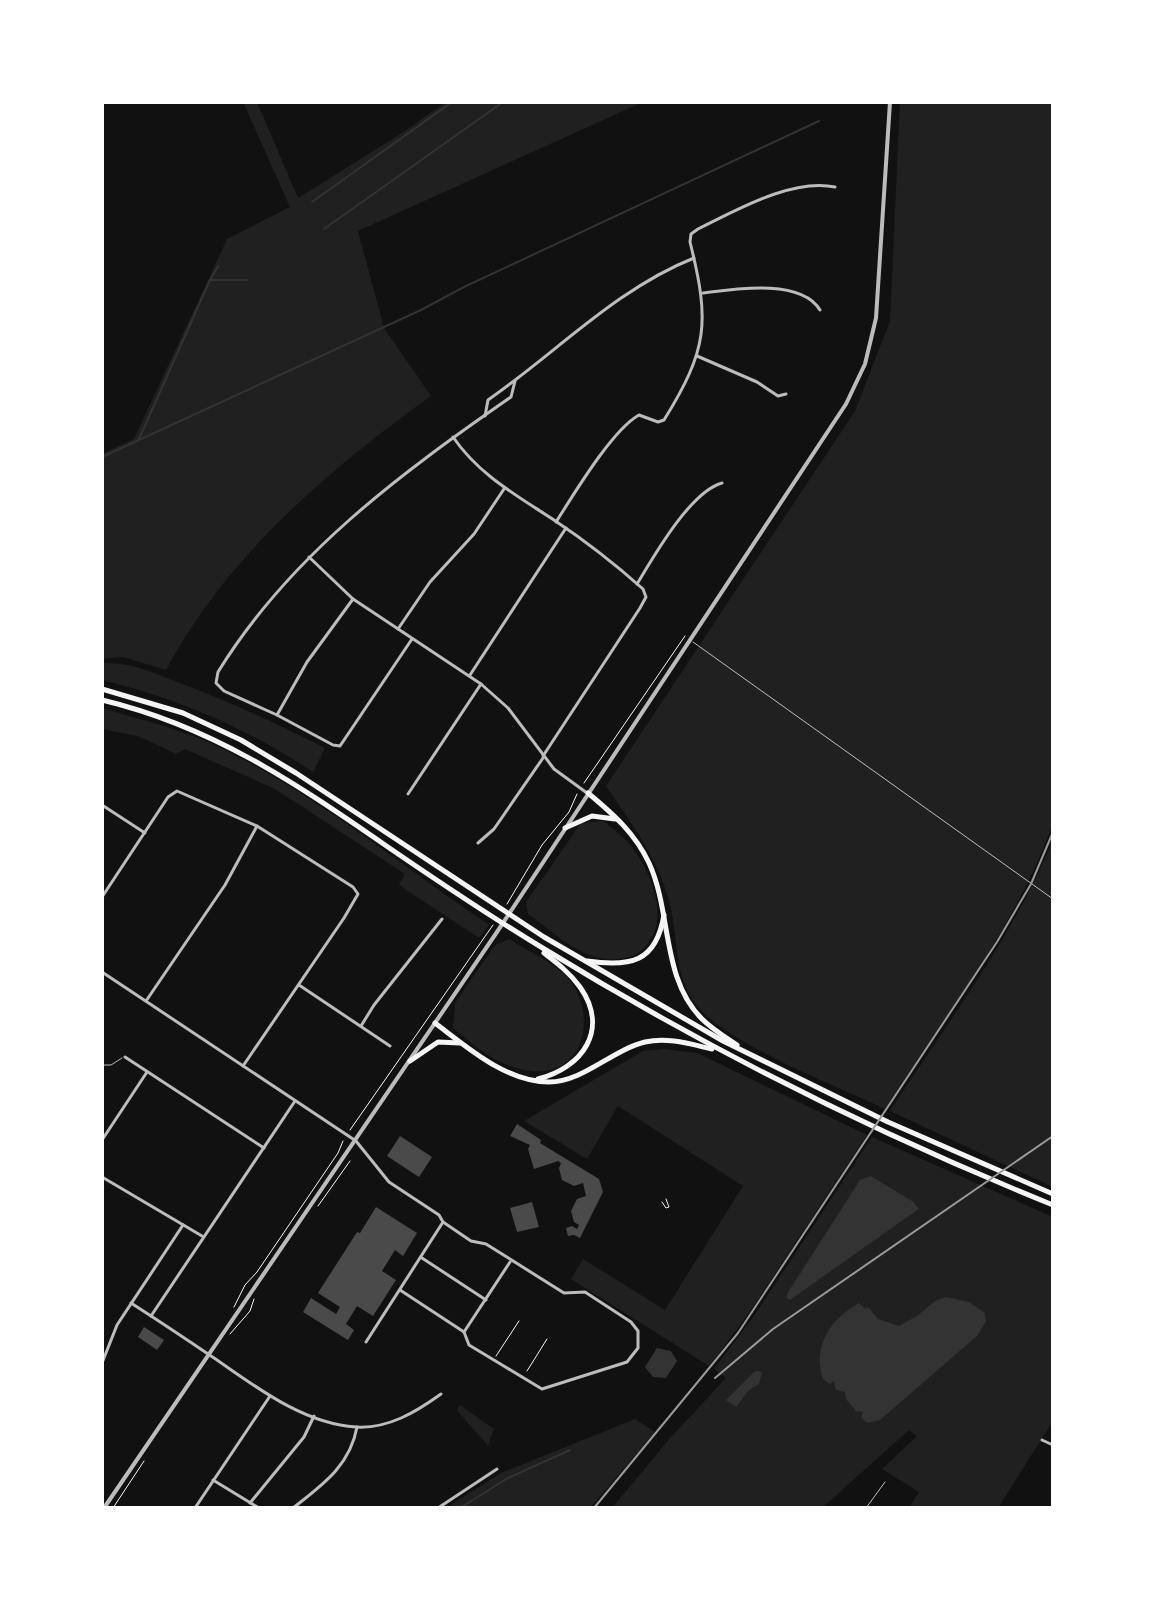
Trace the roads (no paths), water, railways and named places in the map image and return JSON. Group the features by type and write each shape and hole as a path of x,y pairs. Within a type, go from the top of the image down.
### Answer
{"highway":[{"path":"102,689 183,713 241,740 317,786 583,960 754,1057 888,1122 1053,1194"},
{"path":"102,700 165,718 236,749 311,794 539,946 718,1050 858,1121 1053,1205"},
{"path":"588,793 620,821 649,861 665,910 676,977 690,1004 712,1028 754,1057"},
{"path":"565,828 592,816 607,816 620,821"},
{"path":"583,960 616,964 643,957 654,947 661,933 665,910"},
{"path":"535,1080 551,1076 574,1063 584,1051 592,1025 592,1013 580,987 539,946"},
{"path":"435,1023 512,1074 548,1082 561,1080 645,1042 677,1041 718,1050"},
{"path":"410,1061 438,1042 464,1044"}],"street":[{"path":"104,1508 497,932 832,428 865,364 876,318 890,102"},
{"path":"556,522 630,420 639,415 658,422 664,420 682,391 697,356 704,321 703,293 690,242 691,234 754,202 818,183 835,187"},
{"path":"485,416 488,400 617,302 675,265 694,258"},
{"path":"703,293 747,288 792,292 815,300 820,310"},
{"path":"697,356 757,382 778,396 786,394"},
{"path":"412,639 340,746 224,691 216,683 218,672 258,612 309,557 383,490 511,397 515,381"},
{"path":"453,437 474,465 566,528 643,589 646,597 494,829 478,843"},
{"path":"637,584 682,517 698,498 722,483"},
{"path":"398,629 430,582 474,534 504,488"},
{"path":"470,675 566,528"},
{"path":"309,557 353,599 481,684 508,708 543,757 588,793"},
{"path":"277,715 307,662 353,599"},
{"path":"408,794 481,684"},
{"path":"102,897 173,792 184,792 257,826 353,887 358,894 243,1066"},
{"path":"102,805 145,833"},
{"path":"146,1001 225,885 257,826"},
{"path":"361,1026 442,919"},
{"path":"102,972 356,1141 385,1179 471,1241 486,1244 564,1293 585,1292 631,1322 638,1331 638,1348 627,1362 542,1389 469,1345 464,1332 400,1290"},
{"path":"299,985 390,1046"},
{"path":"125,1057 264,1148"},
{"path":"102,1140 147,1072"},
{"path":"151,1316 295,1101"},
{"path":"102,1177 203,1237"},
{"path":"366,1342 443,1222"},
{"path":"102,1363 117,1325 183,1225"},
{"path":"421,1257 486,1300"},
{"path":"464,1332 511,1260"},
{"path":"131,1303 270,1396 314,1416 357,1427 386,1424 405,1417 441,1394"},
{"path":"195,1508 270,1396"},
{"path":"250,1503 304,1437 314,1416"},
{"path":"293,1508 337,1472 351,1449 357,1427"},
{"path":"1042,1440 1053,1445"},
{"path":"438,1508 497,1469"},
{"path":"213,1480 259,1508"}],"lane":[{"path":"690,641 1053,899"},
{"path":"102,1065 111,1065 125,1057"},
{"path":"866,1508 885,1482"}],"waterway":[{"path":"312,202 452,102"},
{"path":"324,229 503,102"},
{"path":"102,457 819,121"},
{"path":"211,279 218,266"},
{"path":"139,439 210,280 247,280"},
{"path":"460,1508 508,1478 570,1450"}],"railway":[{"path":"594,1508 738,1333 997,942 1031,884 1053,832"},
{"path":"715,1378 773,1329 1053,1136"}]}
